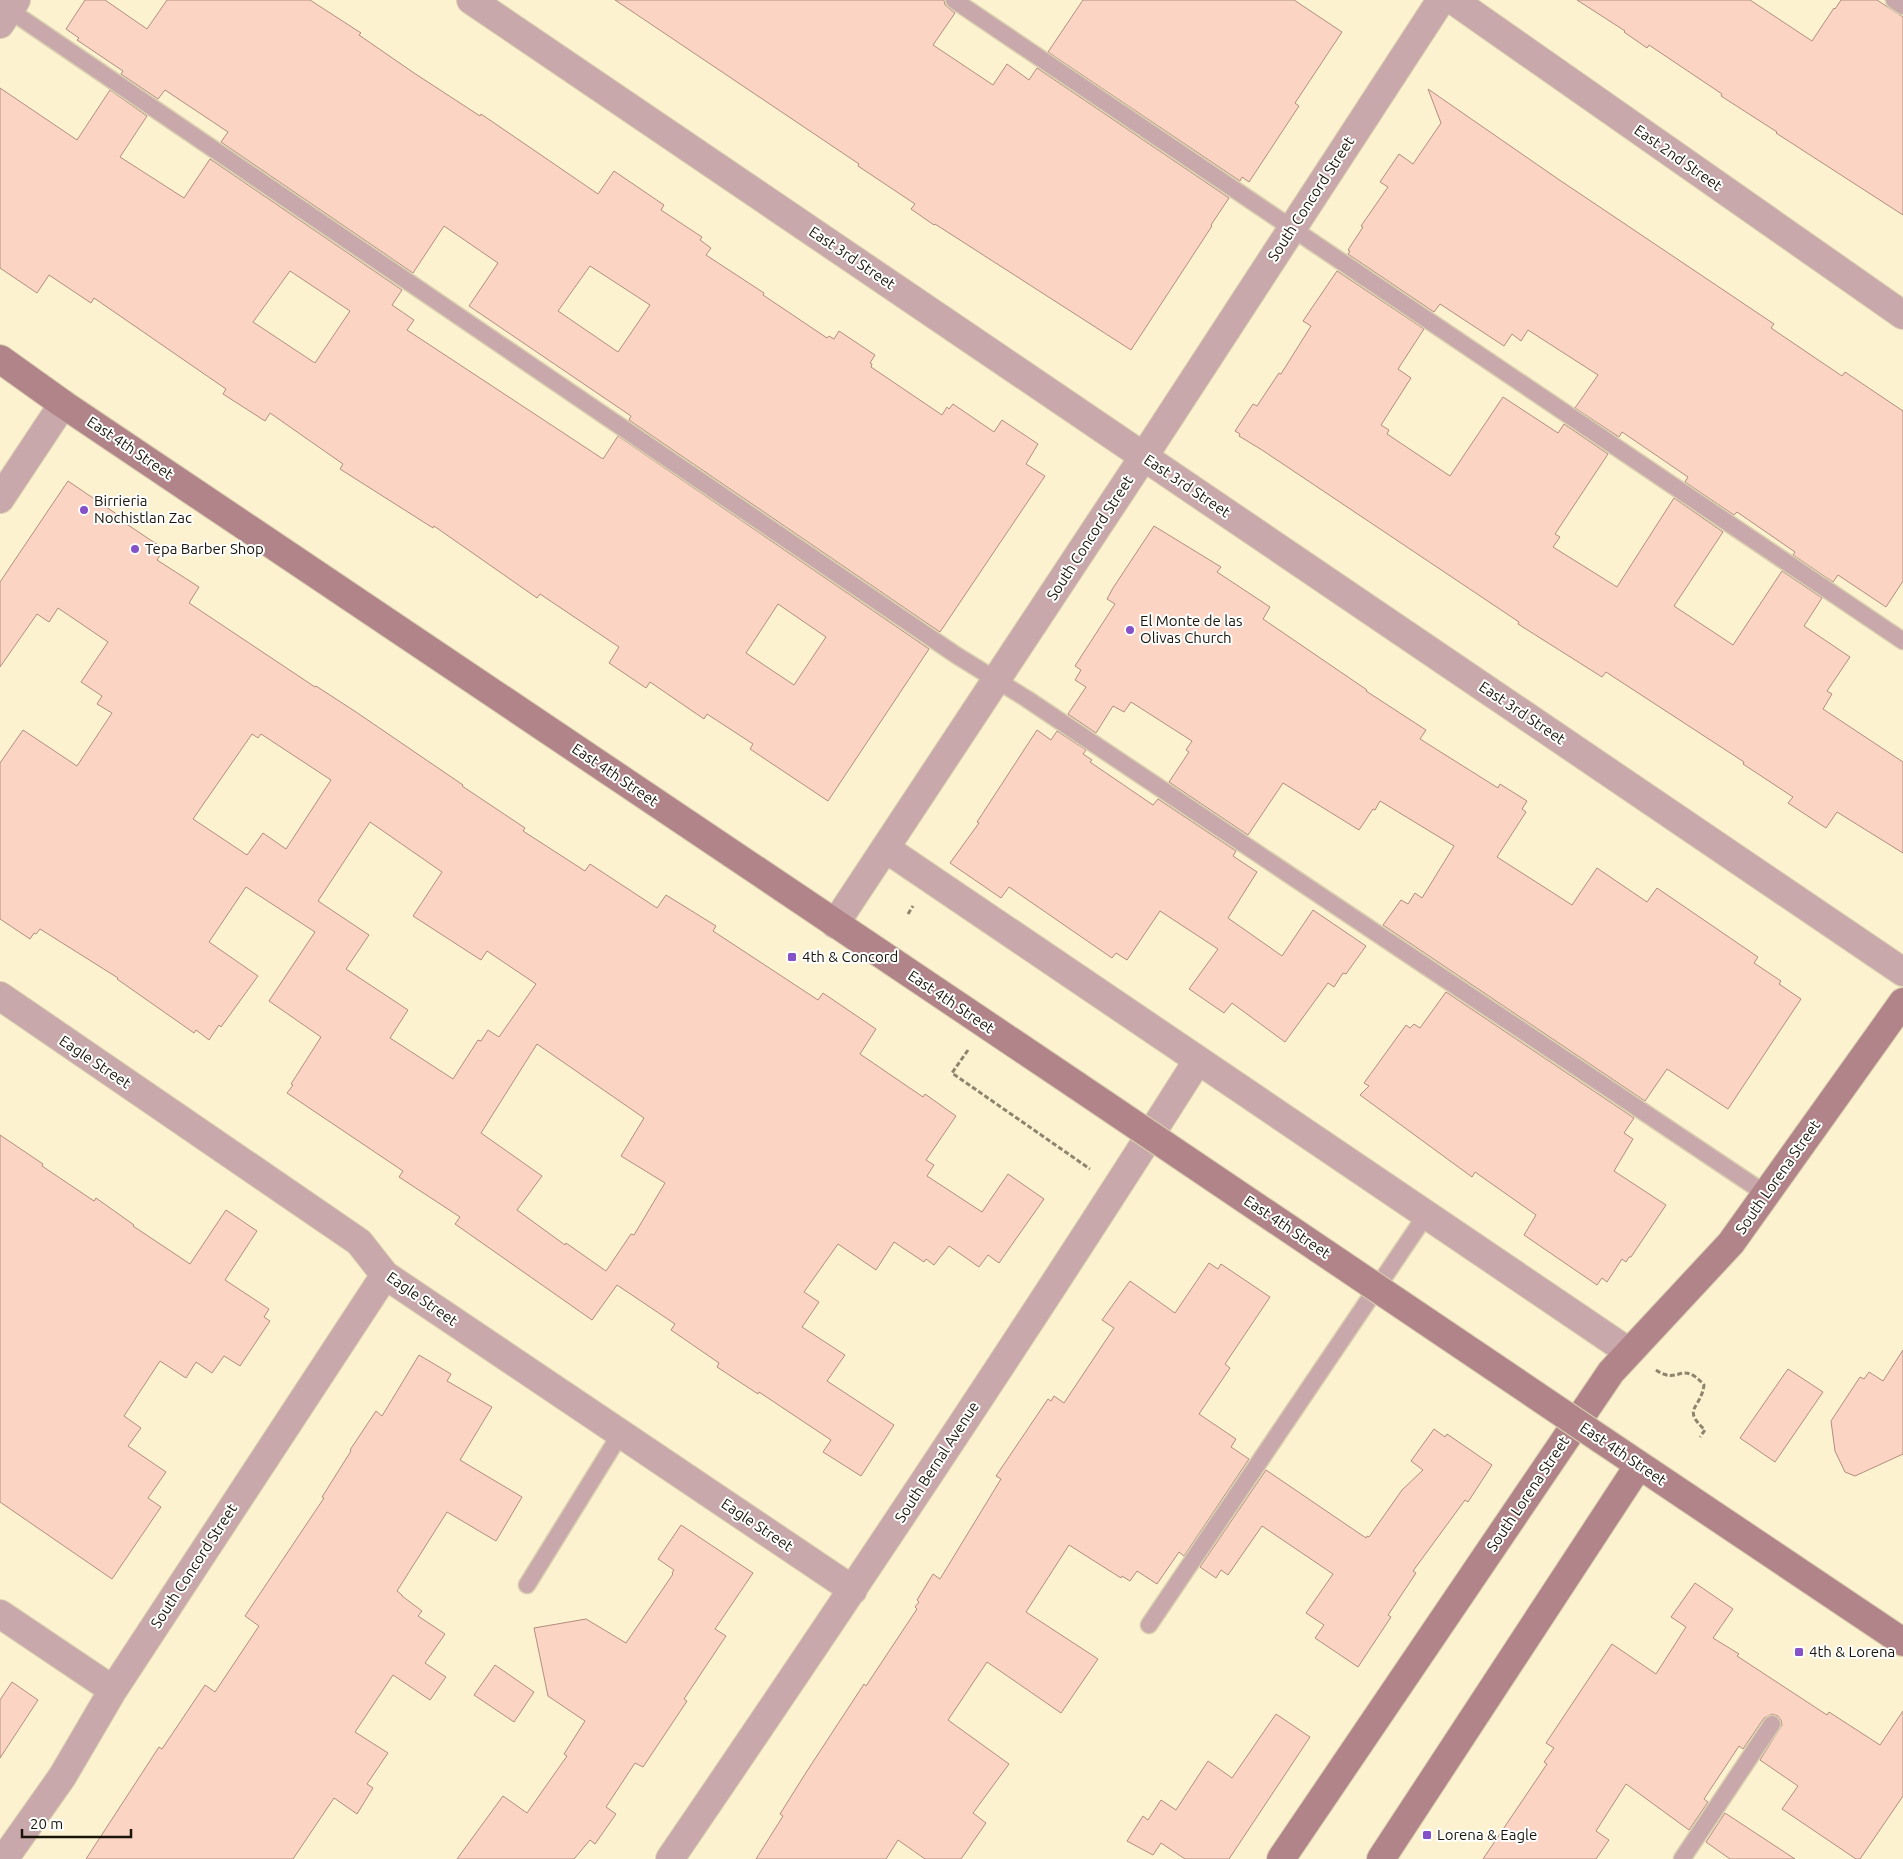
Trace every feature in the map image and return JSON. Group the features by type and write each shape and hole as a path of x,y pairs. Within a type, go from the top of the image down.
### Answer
{"main road":[{"name":"East 4th Street","path":"0,359 63,404 1903,1642"},
{"name":"South Lorena Street","path":"1282,1859 1611,1372 1731,1243 1903,1002"},
{"path":"1380,1859 1639,1465"}],"street":[{"name":"East 3rd Street","path":"471,0 1903,972"},
{"name":"South Concord Street","path":"835,924 1144,456 1441,0"},
{"name":"East 2nd Street","path":"1453,0 1903,315"},
{"path":"0,499 63,404"},
{"path":"885,848 1629,1352"},
{"name":"Eagle Street","path":"0,996 359,1242 385,1275 853,1590"},
{"name":"South Bernal Avenue","path":"670,1859 853,1590 1117,1188 1198,1060"},
{"name":"South Concord Street","path":"4,1859 62,1777 113,1690 385,1275"},
{"path":"0,1614 113,1690"}],"lane":[{"path":"954,0 1903,641"},
{"path":"1894,0 1903,6"},
{"path":"6,10 956,655 997,678 1766,1194"},
{"path":"1149,1625 1426,1215"},
{"path":"527,1585 621,1434"},
{"path":"1682,1859 1772,1724"}],"path":[{"path":"952,1074 1117,1188"},
{"path":"1665,1377 1674,1377 1680,1373 1688,1373 1695,1376 1704,1385 1693,1414 1695,1420 1705,1430 1700,1437"}],"building":[{"path":"85,0 105,0 147,29 167,0 310,0 361,33 359,35 414,73 480,116 481,114 598,194 614,171 664,205 661,210 702,237 700,240 711,248 706,255 827,338 829,336 834,339 839,331 875,355 870,363 872,364 871,367 942,415 947,407 949,409 953,404 994,432 1002,420 1038,444 1026,464 1045,476 940,632 629,420 631,416 469,306 498,263 444,226 413,273 221,142 228,132 165,90 158,99 121,74 123,71 77,40 79,38 66,29","holes":["590,266 650,305 618,352 558,311"]},
{"path":"615,0 944,0 945,5 955,13 933,45 993,85 1007,64 1029,80 1037,68 1229,198 1131,350 934,225 911,209 915,204 858,166 859,164"},
{"path":"1083,0 1294,0 1342,32 1295,103 1299,106 1249,182 1242,177 1240,181 1048,52"},
{"path":"1577,0 1750,0 1812,41 1841,0 1877,0 1903,17 1903,215 1776,133 1649,45 1647,48 1625,31"},
{"path":"0,88 77,140 110,90 147,116 120,157 184,198 210,159 402,290 392,305 414,320 407,330 603,459 618,436 929,649 828,801 750,749 753,744 707,714 704,719 650,682 646,688 609,663 619,647 540,594 537,598 434,526 433,528 340,469 343,464 270,413 265,421 223,394 226,389 94,298 91,303 49,275 37,293 0,268","holes":["290,271 350,311 315,363 253,322","778,604 826,637 794,685 746,653"]},
{"path":"1428,89 1774,324 1771,328 1842,376 1845,372 1903,411 1903,581 1886,607 1838,575 1833,582 1793,555 1795,552 1737,512 1734,515 1685,482 1688,477 1625,434 1622,432 1619,437 1575,408 1598,375 1528,330 1521,341 1512,334 1504,346 1440,304 1434,312 1348,254 1350,251 1348,250 1363,227 1361,226 1388,187 1380,182 1399,154 1413,164 1441,123"},
{"path":"1337,271 1424,329 1398,369 1411,378 1381,425 1389,430 1387,434 1450,476 1503,397 1558,433 1564,424 1608,454 1555,534 1560,537 1553,547 1617,587 1674,498 1723,532 1674,606 1733,645 1782,571 1822,598 1804,626 1850,657 1827,691 1832,694 1823,709 1903,762 1903,853 1837,812 1826,828 1788,803 1793,797 1743,764 1744,762 1606,672 1602,677 1518,624 1519,622 1239,436 1240,434 1235,431 1253,404 1257,406 1279,373 1281,374 1311,326 1303,321"},
{"path":"68,481 118,515 116,517 164,549 157,560 199,587 189,603 356,712 463,785 525,828 523,831 585,871 590,864 657,908 666,895 716,926 713,931 818,1000 823,993 876,1029 860,1054 923,1097 925,1094 956,1116 926,1160 934,1165 927,1176 982,1212 1008,1174 1044,1199 999,1263 988,1255 979,1267 949,1246 934,1265 926,1259 924,1262 894,1242 876,1270 838,1244 804,1292 819,1302 802,1327 845,1355 827,1381 894,1425 861,1476 823,1452 831,1440 759,1392 758,1394 717,1367 719,1363 671,1330 675,1324 617,1285 592,1320 455,1224 460,1217 399,1177 403,1171 287,1093 321,1037 269,1001 315,932 246,887 209,942 258,976 221,1027 219,1025 209,1040 196,1030 194,1033 118,978 40,929 30,939 0,919 0,763 23,730 77,766 112,713 97,704 102,696 81,682 108,642 58,608 49,622 37,614 0,667 0,582","holes":["252,734 258,738 261,734 331,780 286,849 263,833 247,855 193,819","370,822 442,872 413,916 481,960 487,951 536,984 499,1037 488,1030 481,1041 478,1040 453,1079 390,1038 408,1010 346,969 369,935 318,901","537,1044 644,1118 621,1156 665,1183 634,1235 631,1234 606,1271 566,1243 565,1245 517,1210 542,1176 481,1133"]},
{"path":"1154,526 1221,567 1217,572 1270,607 1263,619 1366,691 1426,730 1420,739 1498,788 1500,784 1527,801 1522,809 1526,812 1497,857 1572,905 1597,868 1647,902 1657,888 1758,957 1754,963 1781,981 1779,984 1801,999 1728,1109 1667,1069 1645,1101 1383,925 1401,900 1408,904 1415,893 1422,898 1454,846 1380,801 1359,830 1283,783 1248,835 1169,782 1189,752 1186,750 1192,741 1131,702 1124,712 1113,706 1096,733 1068,714 1086,687 1075,680 1081,670 1075,666 1115,604 1107,599 1113,588"},
{"path":"1037,730 1051,740 1057,731 1086,750 1083,754 1092,760 1090,762 1153,805 1158,799 1236,851 1233,856 1257,872 1228,918 1282,956 1313,910 1366,946 1346,974 1343,973 1334,987 1328,983 1285,1042 1232,1003 1224,1013 1189,989 1218,949 1160,911 1127,960 1116,953 1112,958 1009,887 1001,898 950,863 979,823 977,822"},
{"path":"1446,992 1634,1118 1624,1133 1633,1139 1614,1171 1666,1205 1631,1257 1626,1262 1622,1259 1607,1282 1602,1278 1597,1285 1524,1235 1536,1215 1475,1172 1472,1177 1360,1095 1369,1086 1364,1083 1406,1025 1410,1028 1414,1024 1420,1028"},
{"path":"0,1135 43,1164 42,1166 94,1201 96,1198 133,1226 190,1264 226,1210 257,1231 225,1280 269,1309 264,1317 270,1321 240,1366 224,1356 212,1373 196,1362 186,1378 160,1361 124,1416 141,1428 128,1446 166,1472 148,1498 161,1507 112,1579 0,1502"},
{"path":"1209,1263 1218,1269 1221,1264 1270,1297 1225,1364 1230,1368 1199,1414 1236,1439 1231,1447 1249,1459 1184,1556 1179,1552 1157,1584 1137,1571 1130,1581 1122,1576 1121,1578 1069,1545 1026,1612 1098,1659 1061,1713 987,1662 948,1720 1009,1764 973,1813 986,1823 961,1859 925,1859 898,1840 886,1859 756,1859 783,1816 780,1814 807,1771 864,1684 866,1686 917,1609 915,1607 919,1602 917,1600 933,1574 940,1579 1001,1479 996,1476 1048,1399 1051,1401 1054,1396 1064,1403 1114,1328 1102,1320 1130,1281 1175,1313"},
{"path":"1903,1350 1903,1454 1855,1476 1845,1472 1835,1451 1831,1421 1860,1377 1864,1379 1869,1372 1883,1381"},
{"path":"419,1355 451,1374 447,1381 492,1407 460,1460 522,1497 496,1541 447,1512 397,1591 422,1611 418,1616 445,1634 425,1663 446,1677 430,1700 393,1675 355,1732 388,1753 367,1784 373,1788 357,1814 334,1798 293,1859 86,1859 159,1747 162,1749 205,1685 215,1692 259,1626 245,1616 324,1498 322,1497 350,1450 376,1411 382,1416"},
{"path":"1788,1369 1823,1392 1775,1462 1740,1438"},
{"path":"1434,1429 1445,1437 1447,1434 1492,1465 1468,1502 1465,1500 1413,1571 1416,1573 1388,1615 1391,1617 1358,1667 1315,1638 1324,1625 1306,1613 1333,1574 1262,1526 1228,1575 1221,1570 1216,1578 1200,1567 1266,1470 1366,1538 1367,1536 1369,1537 1402,1490 1423,1470 1411,1461"},
{"path":"681,1525 753,1573 715,1629 726,1636 684,1699 687,1701 643,1767 635,1763 606,1807 616,1814 595,1844 590,1840 574,1859 457,1859 503,1796 527,1813 567,1756 564,1754 585,1721 548,1696 534,1628 586,1619 626,1643 673,1574 674,1570 658,1559"},
{"path":"1695,1583 1733,1609 1713,1638 1827,1715 1829,1712 1880,1745 1903,1711 1903,1796 1860,1859 1856,1859 1782,1809 1798,1786 1760,1760 1782,1725 1778,1716 1772,1714 1764,1718 1743,1749 1739,1746 1704,1799 1708,1802 1689,1830 1626,1784 1596,1831 1609,1840 1596,1859 1483,1859 1547,1764 1544,1762 1554,1748 1546,1743 1612,1644 1656,1674 1686,1627 1671,1617"},
{"path":"495,1665 534,1692 514,1722 474,1695"},
{"path":"12,1682 38,1700 0,1758 0,1700"},
{"path":"1276,1714 1310,1737 1229,1859 1185,1859 1161,1843 1153,1855 1127,1841 1143,1816 1148,1820 1161,1800 1176,1810 1208,1761 1232,1778"},
{"path":"1725,1813 1795,1859 1730,1859 1706,1842"}],"place":[{"name":"Birrieria Nochistlan Zac","path":"84,510"},
{"name":"Tepa Barber Shop","path":"135,549"},
{"name":"El Monte de las Olivas Church","path":"1130,630"},
{"name":"4th & Concord","path":"792,957"},
{"name":"4th & Lorena","path":"1799,1652"},
{"name":"Lorena & Eagle","path":"1427,1835"}]}
